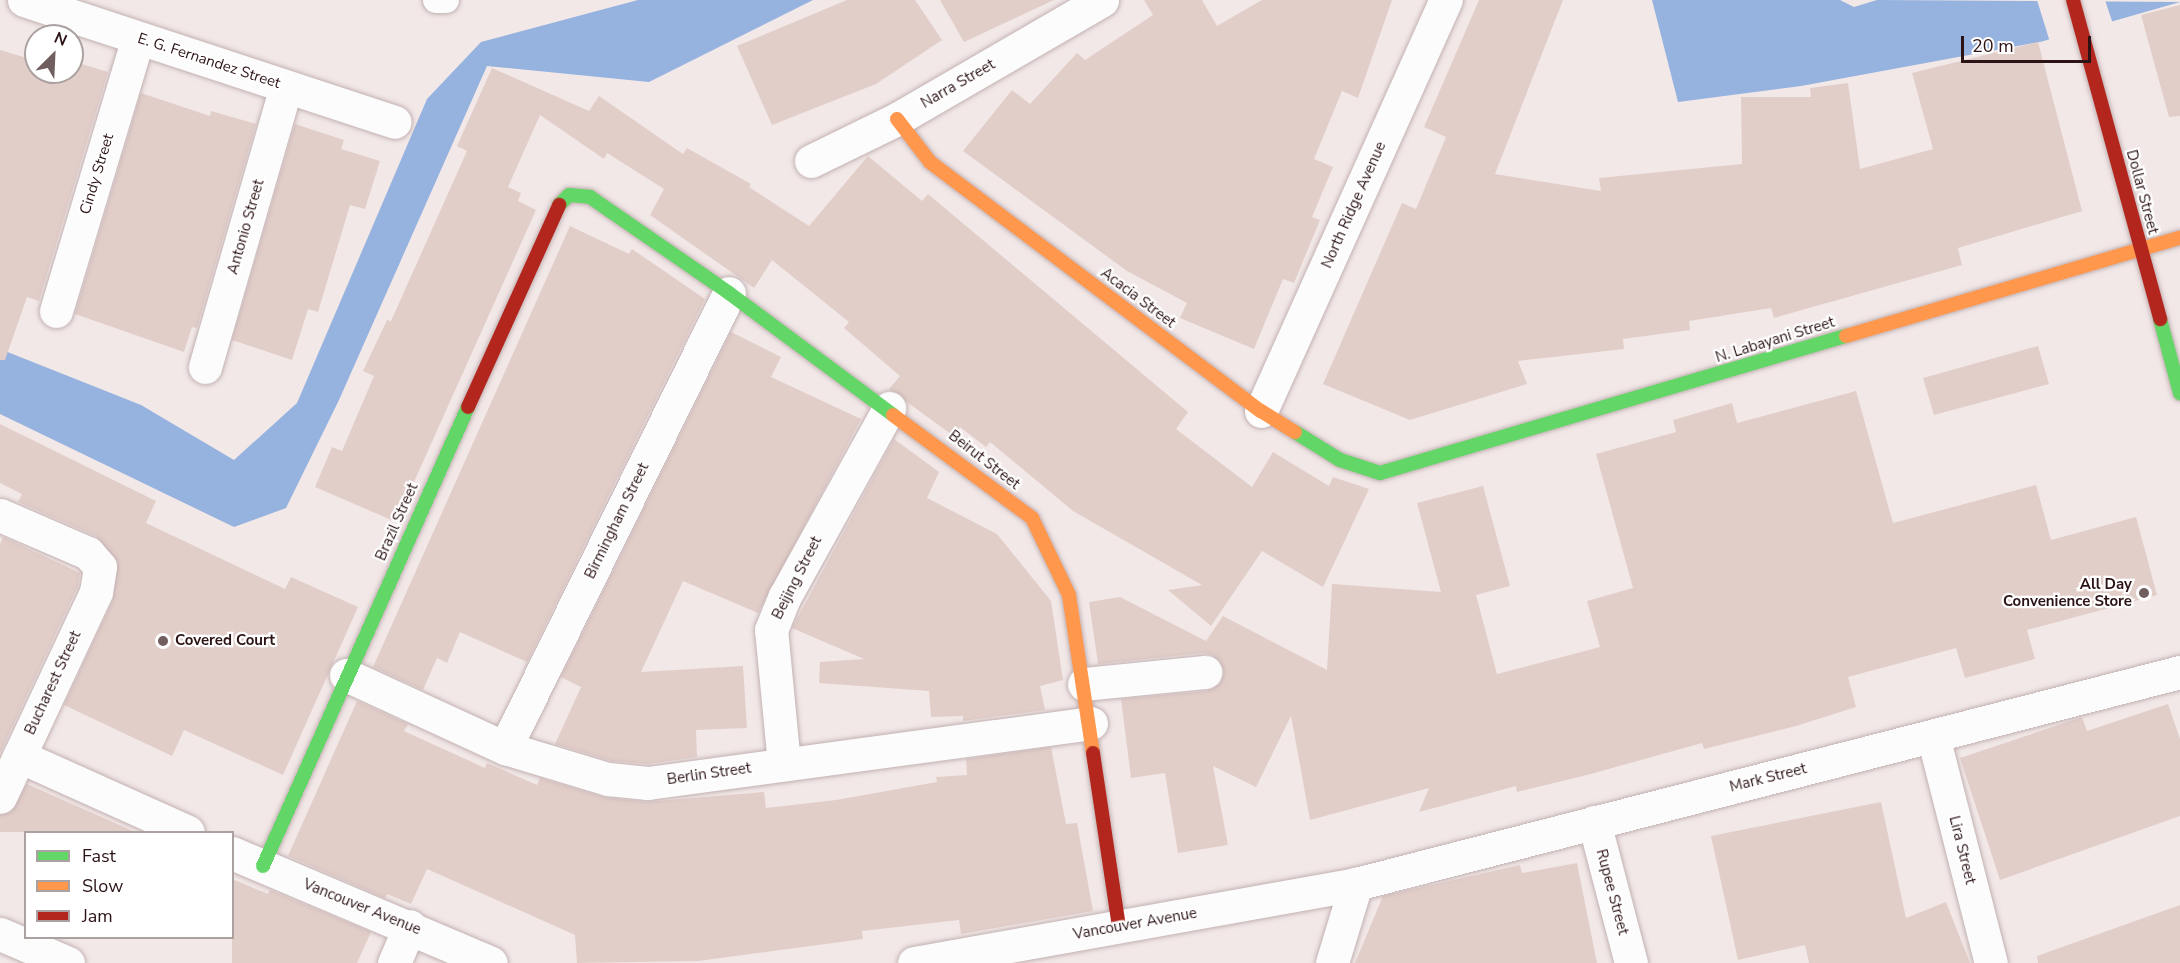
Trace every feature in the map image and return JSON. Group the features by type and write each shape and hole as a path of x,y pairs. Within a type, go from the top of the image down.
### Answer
{"street":[{"name":"E. G. Fernandez Street","path":"24,0 394,122"},
{"name":"Narra Street","path":"811,161 897,119 1102,0"},
{"name":"North Ridge Avenue","path":"1261,411 1446,0"},
{"name":"Dollar Street","path":"2073,0 2180,393"},
{"name":"Cindy Street","path":"56,311 138,38"},
{"name":"Antonio Street","path":"206,367 286,87"},
{"name":"Acacia Street","path":"897,119 930,162 1261,411 1340,459 1380,473"},
{"name":"Beirut Street","path":"569,195 590,197 729,293 889,408 1032,518 1070,596 1091,723 1119,926"},
{"name":"Brazil Street","path":"263,866 346,675 558,206 569,195"},
{"name":"N. Labayani Street","path":"1380,473 2180,238"},
{"name":"Birmingham Street","path":"505,748 729,293"},
{"name":"Beijing Street","path":"784,764 771,630 785,596 889,408"},
{"name":"Bucharest Street","path":"0,515 88,553 100,567 96,592 0,797"},
{"path":"1084,684 1204,672"},
{"name":"Mark Street","path":"1356,884 2180,672"},
{"name":"Berlin Street","path":"346,675 505,748 608,779 648,783 1091,723"},
{"name":"Lira Street","path":"1933,736 1990,963"},
{"path":"19,756 186,831"},
{"name":"Rupee Street","path":"1594,822 1631,963"},
{"name":"Vancouver Avenue","path":"234,853 410,926 491,963"},
{"path":"1332,963 1356,884"},
{"name":"Vancouver Avenue","path":"914,963 1045,951 1119,926 1356,884"},
{"path":"394,963 410,926"},
{"path":"0,934 68,963"}],"lane":[{"path":"436,0 446,0"}],"water":[{"path":"638,0 813,0 649,82 487,66 339,400 286,508 234,527 0,414 0,349 141,405 234,460 297,403 427,99 481,42"},
{"path":"1652,0 1840,0 1854,7 1877,0 2180,2 2040,42 1801,86 1678,102"}],"pier":[{"path":"2037,0 2105,0 2113,24 2050,42"}],"building":[{"path":"847,0 915,0 942,40 876,84 772,125 737,46"},
{"path":"940,0 1054,0 964,42"},
{"path":"1144,0 1202,0 1217,26 1262,0 1392,0 1358,98 1342,91 1314,159 1333,167 1312,217 1320,220 1294,283 1283,279 1254,349 1180,318 1187,303 1127,271 963,151 1012,90 1030,104 1077,53 1085,60 1153,15"},
{"path":"1479,0 1563,0 1495,174 1601,191 1599,178 1742,164 1741,97 1811,97 1810,88 1848,83 1860,169 1933,149 1912,73 2038,42 2082,211 1958,248 1962,265 1774,318 1771,308 1689,321 1690,330 1623,339 1624,349 1518,361 1527,384 1410,420 1323,384 1402,203 1416,209 1446,137 1424,127"},
{"path":"2180,5 2180,116 2169,117 2141,15"},
{"path":"0,50 24,57 24,84 84,84 84,65 108,72 39,301 27,297 5,360 0,360"},
{"path":"492,68 589,111 599,96 683,154 687,148 751,184 749,187 809,226 868,156 922,201 928,194 1188,412 1176,429 1252,487 1273,452 1329,486 1333,477 1369,489 1323,587 1262,551 1211,626 1168,590 1202,585 1073,511 990,442 986,447 960,427 955,437 889,389 900,376 844,328 849,322 772,260 754,288 650,215 664,189 607,153 604,159 540,115 508,187 521,193 518,201 536,210 396,522 315,487 332,447 342,451 374,376 363,371 387,320 391,321 467,151 457,146"},
{"path":"141,93 210,116 211,111 256,124 197,328 192,327 184,352 75,314"},
{"path":"295,124 344,140 341,149 380,161 365,209 350,205 318,312 308,309 292,360 232,340"},
{"path":"570,226 629,254 632,249 705,299 527,662 460,632 447,663 437,658 423,690 373,667"},
{"path":"731,332 781,357 771,377 861,419 758,613 683,581 641,672 743,666 747,728 696,730 697,757 648,764 612,761 555,744 581,687 561,677"},
{"path":"2038,346 2049,384 1934,415 1923,378"},
{"path":"1856,391 1893,523 2036,485 2051,540 2136,517 2157,595 2027,630 2035,659 1965,678 1956,648 1848,677 1856,707 1796,726 1704,749 1702,743 1587,775 1517,792 1516,786 1419,812 1429,788 1310,820 1291,716 1256,787 1213,766 1228,845 1178,853 1165,773 1131,778 1121,699 1207,691 1222,680 1224,670 1213,655 1204,653 1098,664 1089,602 1120,597 1206,641 1223,616 1327,670 1332,584 1441,592 1417,503 1483,486 1510,586 1476,595 1497,674 1600,647 1587,601 1633,588 1596,454 1676,432 1673,420 1732,403 1737,423"},
{"path":"0,424 156,501 146,523 285,589 291,577 358,607 283,775 184,730 172,756 64,705 113,600 118,562 96,536 18,502 22,494 0,483"},
{"path":"894,439 939,472 927,498 997,534 1051,601 1063,680 1040,686 1045,710 963,721 963,716 931,717 929,691 819,683 820,662 864,659 792,628"},
{"path":"3,537 80,573 78,586 0,753 0,544"},
{"path":"357,701 408,724 404,731 485,768 487,763 537,785 540,778 603,797 646,802 764,792 766,808 836,800 937,782 936,777 967,775 966,759 1051,747 1066,824 1077,823 1093,911 961,934 959,920 862,931 863,939 698,961 577,963 575,935 427,869 411,904 387,894 385,898 288,856"},
{"path":"2168,704 2180,739 2180,816 2000,880 1960,758 2082,717 2087,731"},
{"path":"27,784 133,831 0,832 0,815 11,812"},
{"path":"1881,802 1906,918 1946,902 1970,963 1809,963 1805,945 1738,960 1711,836"},
{"path":"1577,863 1597,963 1355,963 1383,896 1520,865 1522,873"},
{"path":"234,880 268,894 270,890 371,932 357,963 232,963"},
{"path":"2180,905 2180,963 2038,963 2037,956"}],"traffic: fast":[{"path":"559,205 569,195 590,197 729,293 893,415"},
{"path":"2160,319 2180,393"},
{"path":"1295,432 1340,460 1380,473 1846,336"},
{"path":"263,866 468,407"}],"traffic: slow":[{"path":"897,119 930,162 1261,411 1295,432"},
{"path":"1846,336 2180,238"},
{"path":"893,415 1032,518 1069,595 1093,753"}],"traffic: jam":[{"path":"2073,0 2160,319"},
{"path":"468,407 559,205"},
{"path":"1093,753 1119,926"}],"place":[{"name":"All Day Convenience Store","path":"2144,593"},
{"name":"Covered Court","path":"163,641"}]}
